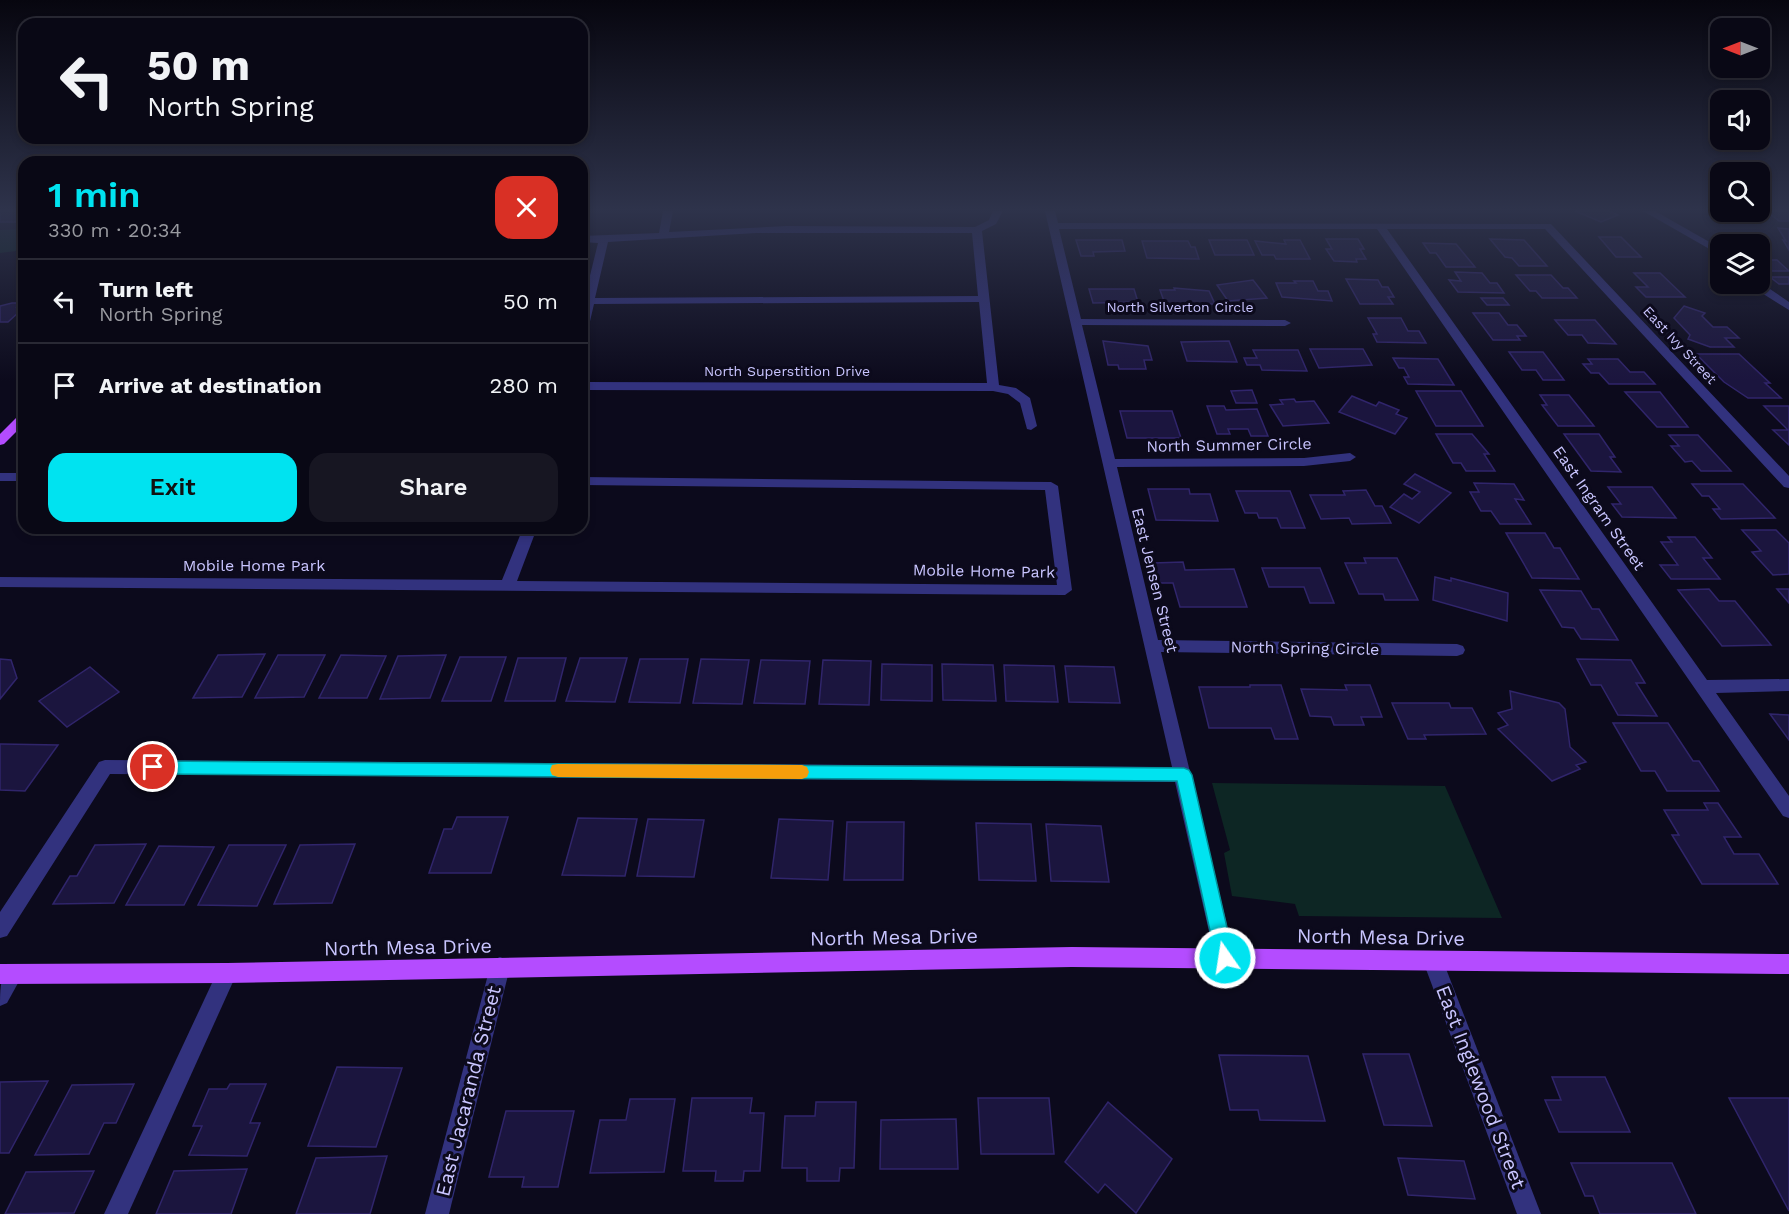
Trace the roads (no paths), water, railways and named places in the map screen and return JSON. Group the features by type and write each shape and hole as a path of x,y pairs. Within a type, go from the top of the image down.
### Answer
{"main road":[{"path":"0,441 18,423"},
{"name":"North Mesa Drive","path":"7,974 227,973 1048,957 1789,964"}],"street":[{"path":"588,308 598,268"},
{"path":"980,268 993,387 1012,391 1026,401 1031,426"},
{"name":"East Jensen Street","path":"1063,268 1184,775 1225,958"},
{"name":"East Ingram Street","path":"1409,268 1789,810"},
{"name":"East Ivy Street","path":"1587,268 1789,484"},
{"path":"1770,294 1789,307"},
{"path":"590,301 982,299"},
{"name":"North Silverton Circle","path":"1075,322 1284,323"},
{"name":"North Superstition Drive","path":"588,386 993,387"},
{"name":"North Summer Circle","path":"1108,463 1304,462 1350,457"},
{"path":"0,477 18,477"},
{"name":"Mobile Home Park","path":"0,582 508,584 1065,590 1051,486 588,481"},
{"path":"508,584 528,534"},
{"name":"North Spring Circle","path":"1152,646 1457,650"},
{"path":"1703,687 1789,686"},
{"path":"0,929 105,767 1184,775"},
{"name":"East Inglewood Street","path":"1433,961 1529,1214"},
{"name":"East Jacaranda Street","path":"437,1214 500,967"},
{"path":"116,1214 227,973"},
{"path":"0,996 7,974"}]}
